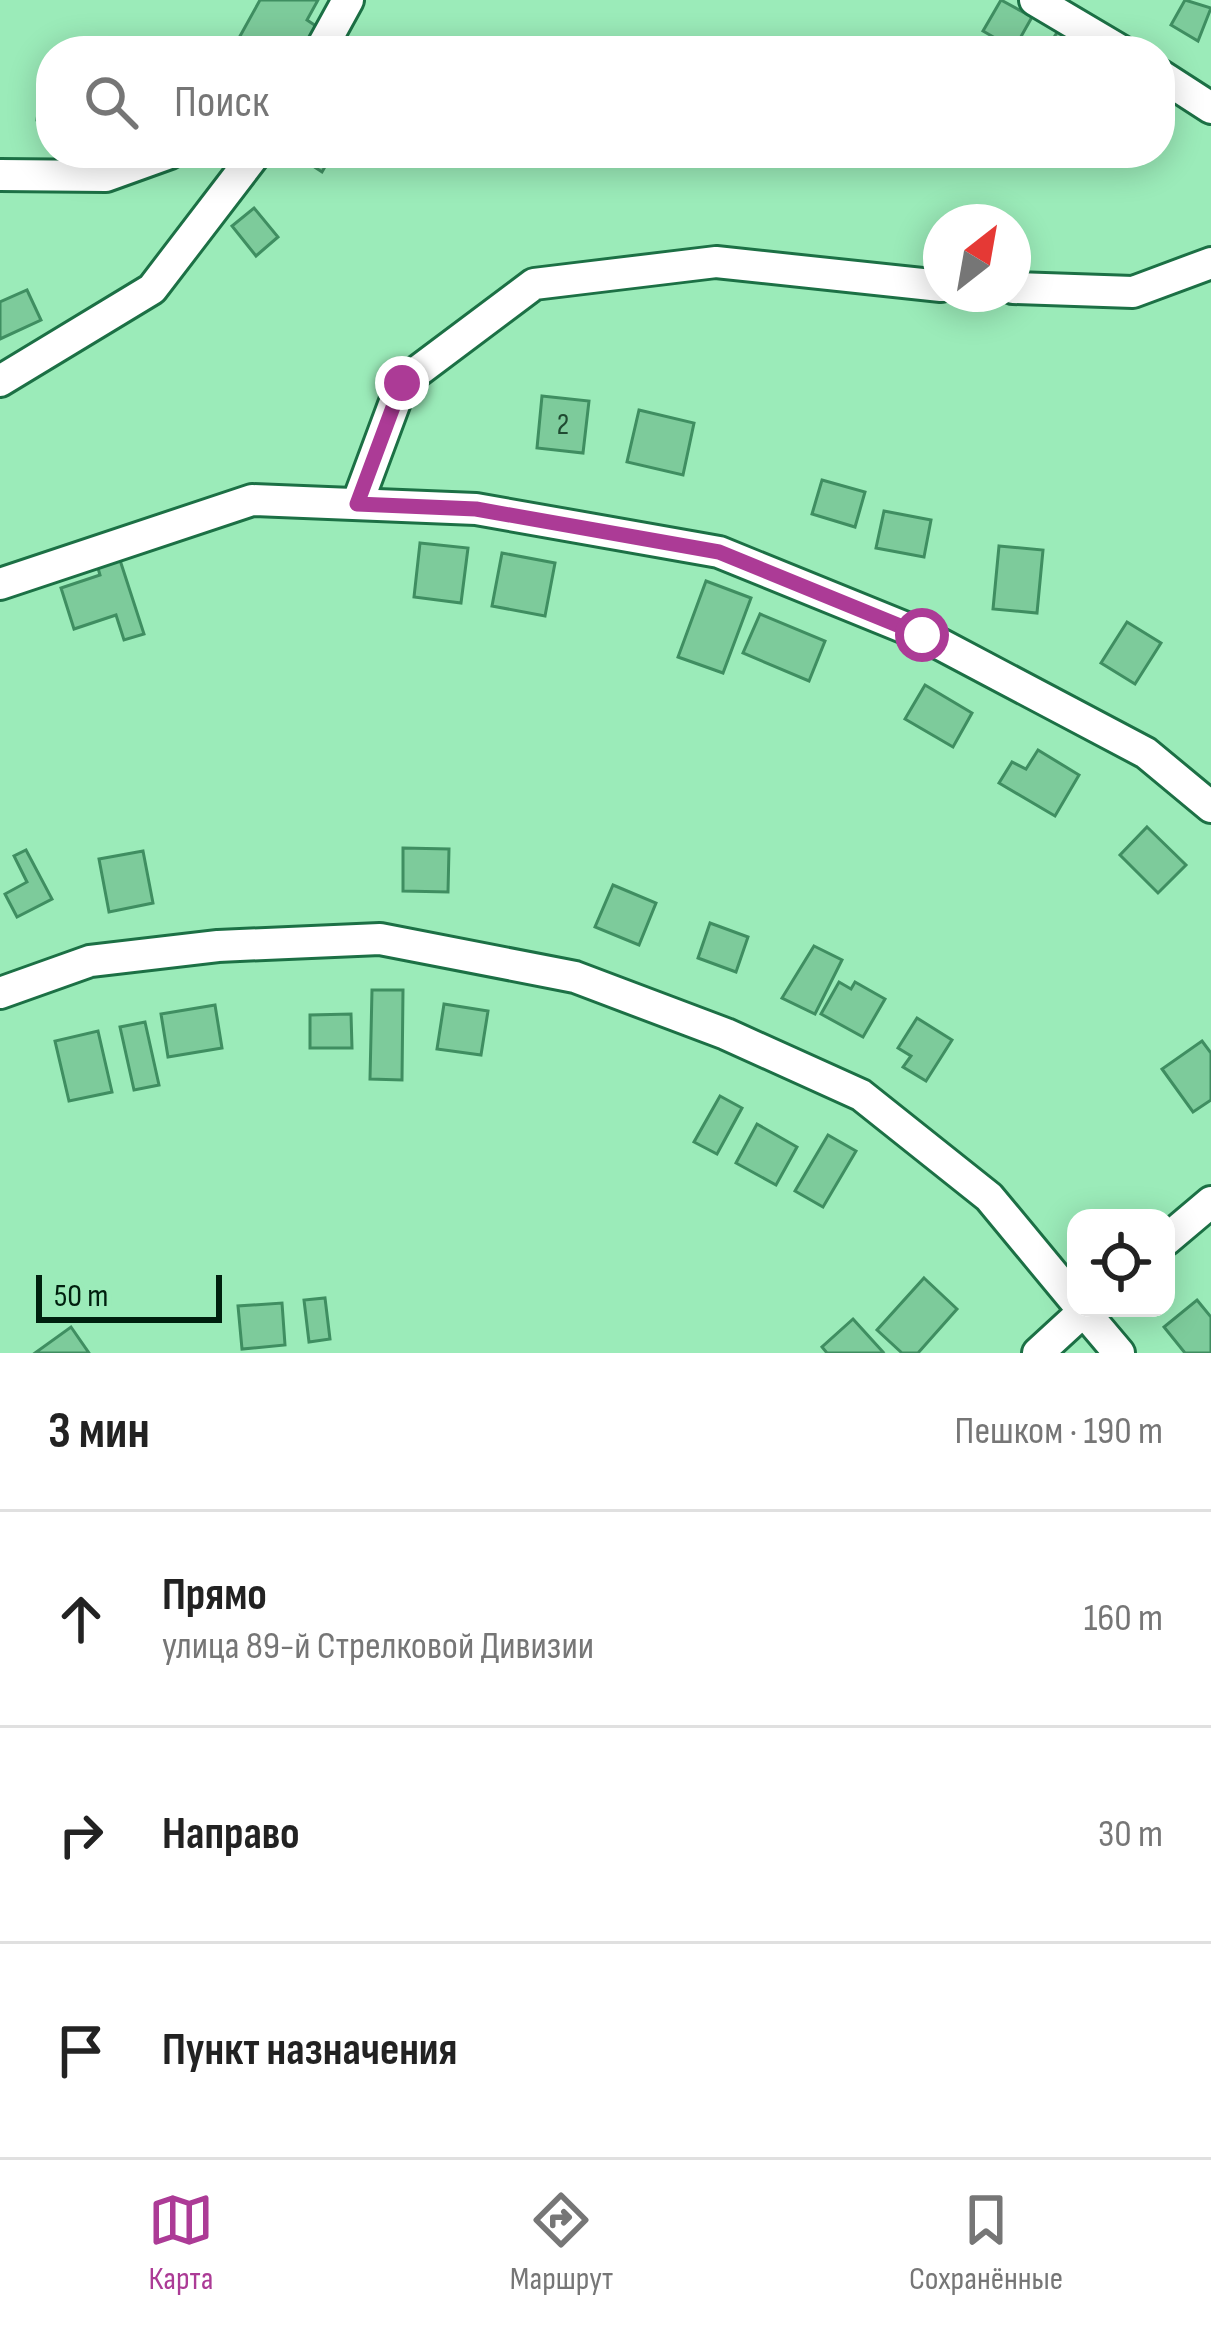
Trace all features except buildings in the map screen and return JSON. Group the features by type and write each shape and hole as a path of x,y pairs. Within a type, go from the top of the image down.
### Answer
{"street":[{"path":"328,36 348,0"},
{"path":"1035,0 1096,36"},
{"path":"1175,85 1211,108"},
{"path":"0,175 106,176 128,168"},
{"path":"0,381 152,289 245,168"},
{"path":"357,504 402,383 534,284 716,262 923,284"},
{"path":"1031,289 1133,292 1211,263"},
{"path":"0,584 252,500 476,509 719,552 922,635 1146,753 1211,807"},
{"path":"0,993 89,962 218,946 380,939 575,976 726,1034 861,1095 989,1197 1067,1289"},
{"path":"1175,1232 1211,1202"},
{"path":"1037,1353 1072,1317"},
{"path":"1090,1317 1119,1353"}],"route":[{"path":"402,383 357,504 476,509 719,552 922,635"}]}
